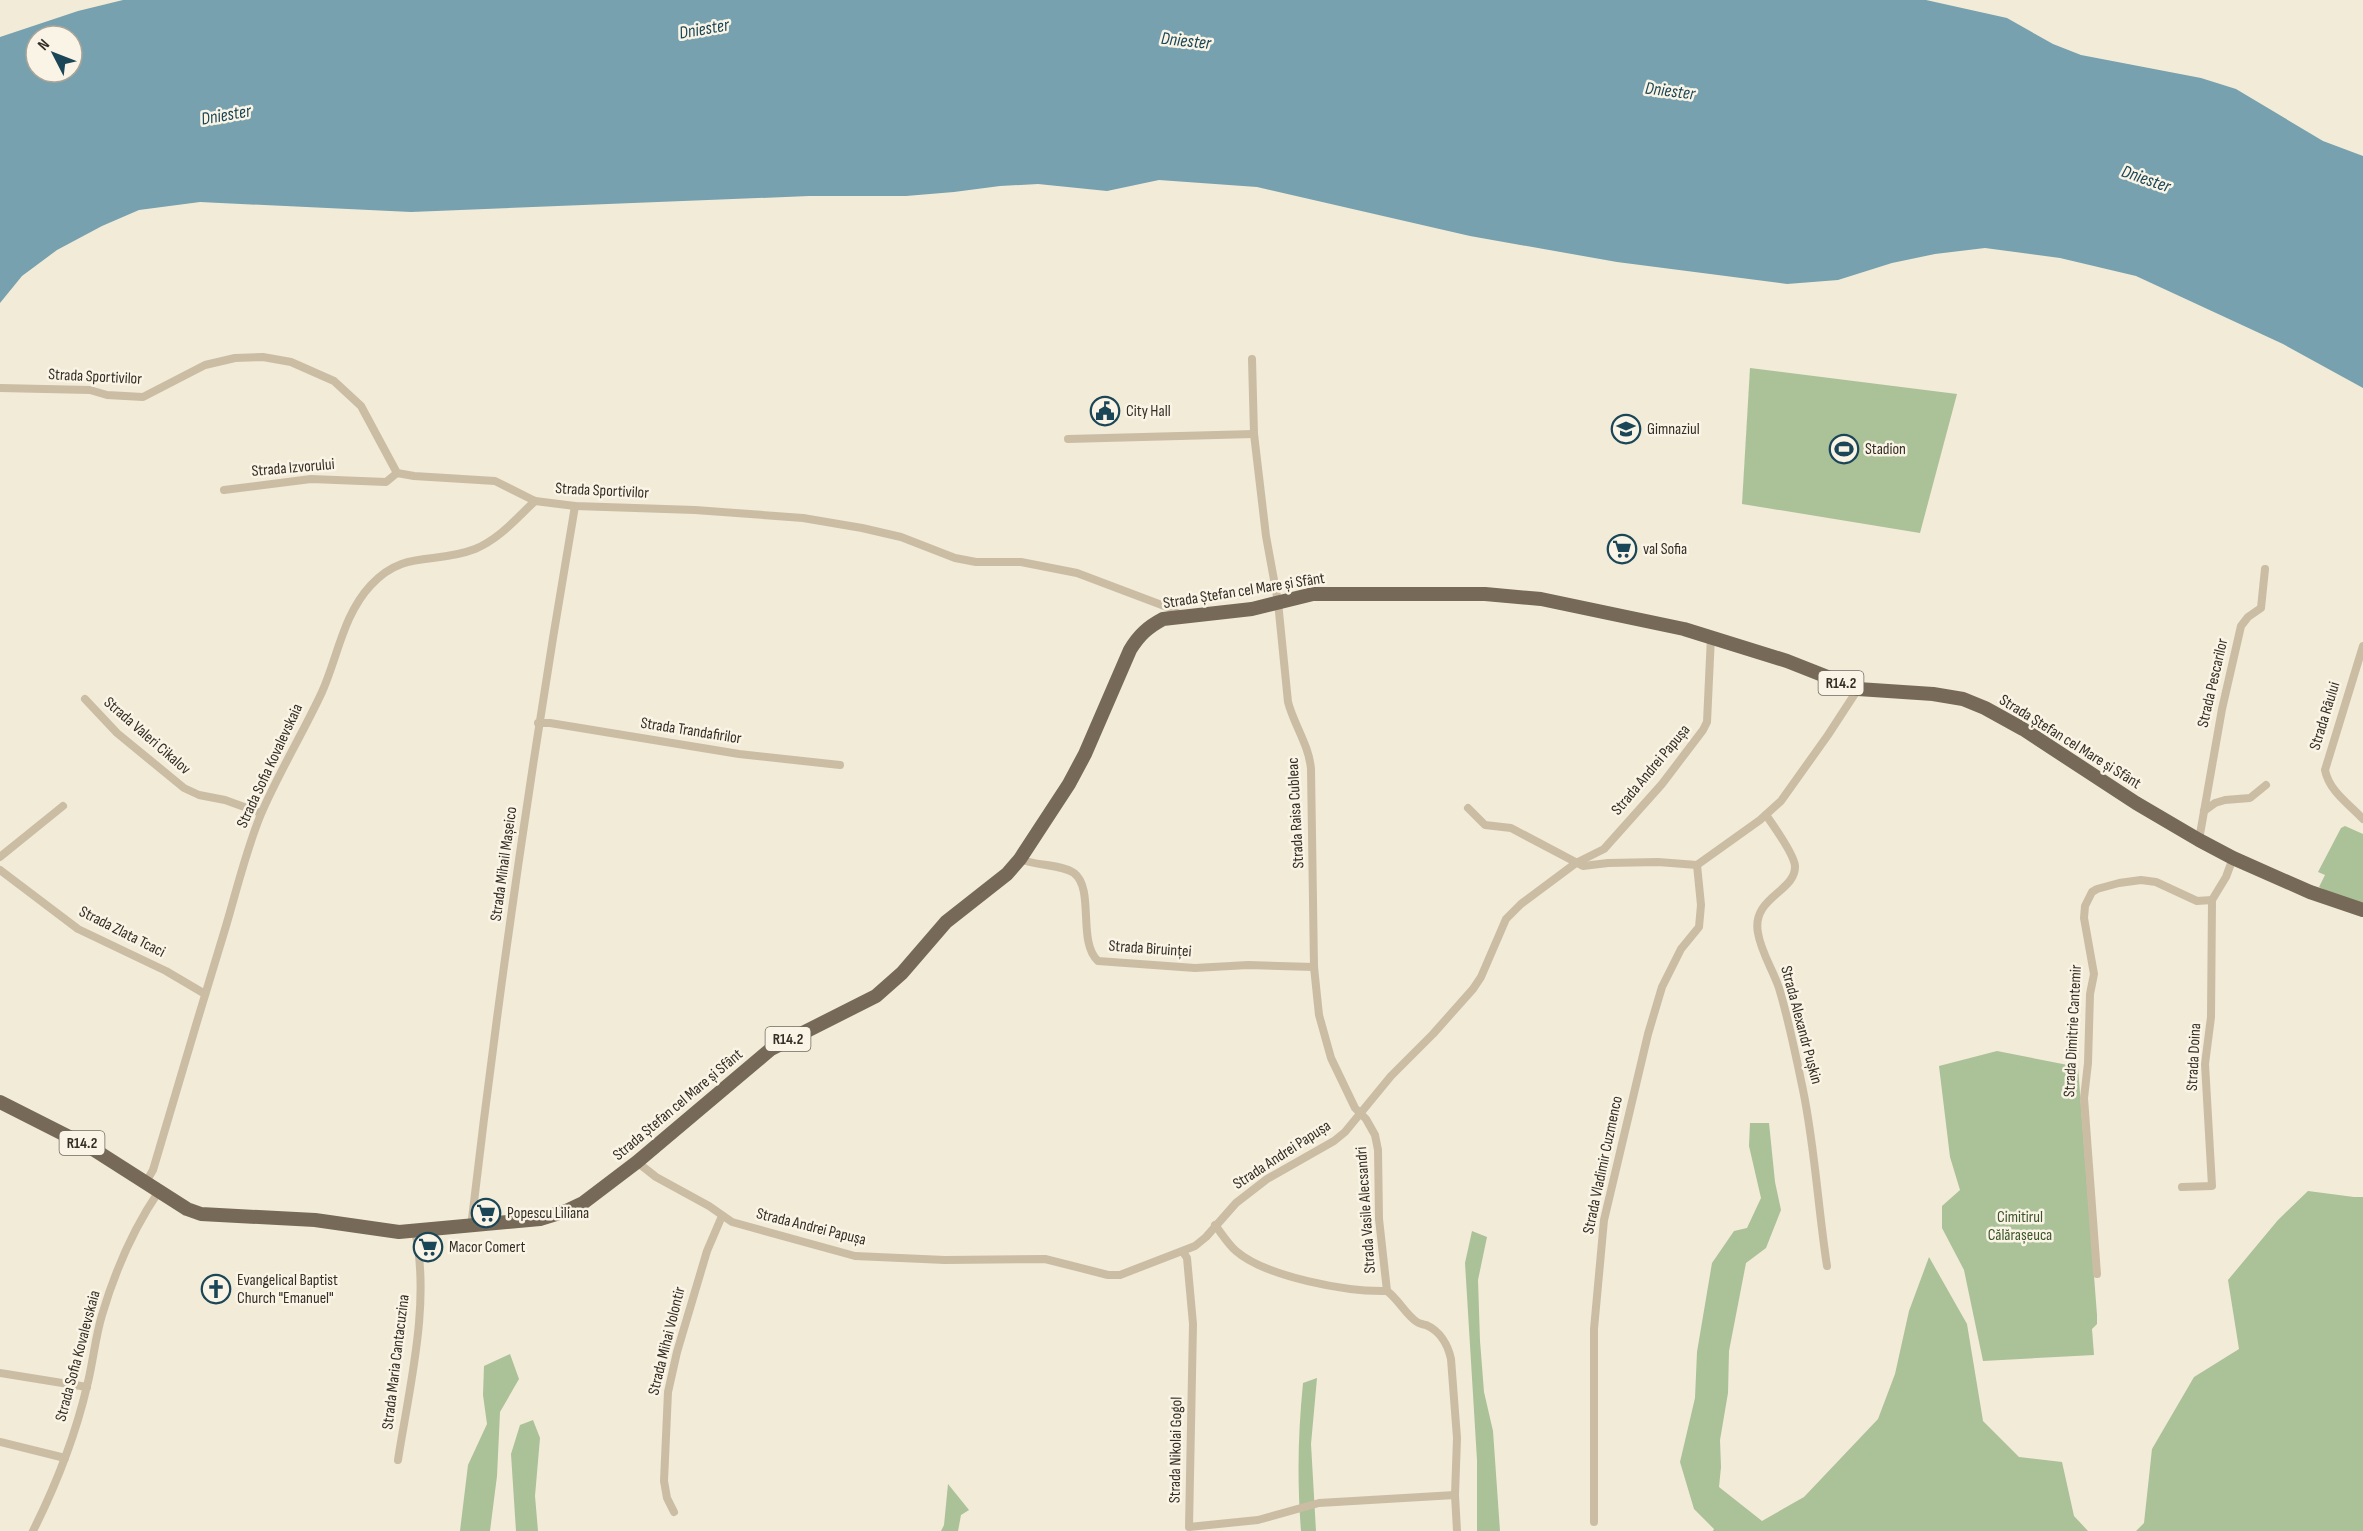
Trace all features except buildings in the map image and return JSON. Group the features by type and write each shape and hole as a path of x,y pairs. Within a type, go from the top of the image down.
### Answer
{"main road":[{"name":"Strada Ștefan cel Mare și Sfânt","path":"0,1102 93,1149 187,1209 201,1214 315,1220 387,1231 415,1231 540,1219 566,1211 583,1203 637,1162 771,1049 876,996 902,973 946,922 994,885 1020,859 1069,784 1085,754 1130,650 1139,635 1163,619 1252,609 1313,594 1512,595 1541,599 1711,636 1786,661 1858,689 1933,694 1963,699 2023,729 2100,780 2233,858 2310,891 2363,910"}],"street":[{"name":"Strada Sportivilor","path":"0,388 90,390 107,395 143,397 206,365 235,358 263,357 291,362 334,381 355,399 370,418 397,472 414,476 495,481 535,501 575,506 696,510 803,518 833,523 901,537 955,558 969,561 1021,562 1077,573 1167,607 1183,617"},
{"name":"Strada Raisa Cubleac","path":"1252,359 1254,434 1266,536 1278,602 1288,702 1309,753 1310,761 1314,967 1319,1016 1331,1058 1355,1108 1361,1114"},
{"path":"1068,439 1254,434"},
{"name":"Strada Izvorului","path":"224,490 311,479 386,482 397,472"},
{"name":"Strada Sofia Kovalevskaia","path":"146,1182 153,1170 261,813 334,664 351,612 370,586 386,571 401,562 449,556 490,542 535,501"},
{"name":"Strada Mihail Mașeico","path":"471,1227 485,1104 538,723 575,506"},
{"name":"Strada Pescarilor","path":"2199,840 2222,709 2241,626 2248,617 2261,608 2265,569"},
{"name":"Strada Andrei Papușa","path":"637,1162 657,1177 710,1206 732,1222 855,1256 945,1260 1045,1259 1108,1275 1120,1275 1183,1251 1206,1238 1236,1203 1267,1179 1340,1137 1391,1076 1473,989 1506,919 1521,904 1576,863 1605,849 1662,784 1703,730 1708,716 1711,636"},
{"name":"Strada Râului","path":"2363,646 2325,770 2328,782 2333,789 2363,819"},
{"path":"1468,808 1485,825 1511,828 1583,866 1658,862 1697,865 1766,815 1781,801 1858,689"},
{"name":"Strada Valeri Cikalov","path":"85,699 117,732 184,789 261,813"},
{"name":"Strada Trandafirilor","path":"538,723 550,723 739,754 840,765"},
{"path":"2204,811 2224,800 2250,798 2266,785"},
{"path":"0,857 63,806"},
{"name":"Strada Alexandr Pușkin","path":"1766,815 1795,867 1788,884 1772,896 1756,921 1758,935 1779,987 1804,1091 1827,1266"},
{"path":"2212,900 2226,877 2233,858"},
{"name":"Strada Biruinței","path":"1020,859 1031,864 1073,873 1080,882 1086,908 1089,946 1092,955 1098,961 1195,968 1248,965 1314,967"},
{"name":"Strada Vladimir Cuzmenco","path":"1594,1522 1594,1329 1604,1220 1648,1034 1662,987 1681,949 1699,927 1701,905 1697,865"},
{"name":"Strada Zlata Tcaci","path":"0,870 78,929 166,971 205,994"},
{"name":"Strada Dimitrie Cantemir","path":"2097,1274 2084,1098 2088,1064 2090,994 2094,974 2084,918 2085,906 2092,892 2097,889 2141,880 2156,882 2197,901 2212,900"},
{"name":"Strada Doina","path":"2182,1187 2211,1186 2205,1064 2211,1017 2212,900"},
{"name":"Strada Vasile Alecsandri","path":"1361,1114 1371,1126 1378,1150 1379,1219 1387,1291 1397,1299 1417,1323 1428,1326 1436,1332 1448,1346 1451,1359 1456,1438 1457,1531"},
{"name":"Strada Sofia Kovalevskaia","path":"33,1531 51,1497 65,1458 87,1387 102,1316 133,1232 159,1191"},
{"name":"Strada Mihai Volontir","path":"674,1512 666,1498 664,1481 668,1392 677,1352 707,1251 722,1216"},
{"path":"1215,1225 1235,1250 1261,1268 1344,1287 1387,1291"},
{"name":"Strada Maria Cantacuzina","path":"398,1460 416,1348 420,1255 415,1231"},
{"name":"Strada Nikolai Gogol","path":"1183,1251 1187,1258 1193,1324 1190,1527 1258,1520 1319,1503 1455,1495"},
{"path":"0,1373 87,1387"},
{"path":"0,1442 65,1458"}],"green space":[{"name":"Stadion","path":"1750,368 1957,394 1920,533 1742,504"},
{"path":"2345,826 2363,834 2363,903 2344,900 2319,887 2325,875 2318,872 2341,828"},
{"name":"Cimitirul Călărașeuca","path":"1997,1051 2078,1067 2097,1315 2097,1324 2092,1329 2094,1355 1983,1361 1964,1270 1942,1228 1942,1206 1960,1190 1950,1157 1939,1066"},
{"path":"1750,1123 1769,1123 1775,1182 1781,1210 1766,1248 1746,1263 1729,1351 1728,1393 1720,1440 1719,1487 1762,1521 1804,1497 1878,1419 1895,1374 1909,1311 1929,1257 1967,1324 1983,1421 2019,1457 2062,1462 2074,1516 2088,1531 1713,1531 1714,1529 1694,1509 1680,1462 1695,1398 1697,1352 1712,1263 1734,1231 1747,1228 1761,1198 1749,1146"},
{"path":"2308,1191 2363,1197 2363,1531 2136,1531 2144,1523 2152,1449 2194,1377 2239,1349 2228,1280 2278,1220"},
{"path":"1472,1231 1487,1237 1478,1280 1480,1341 1484,1392 1493,1431 1500,1531 1477,1531 1477,1460 1465,1263"},
{"path":"510,1354 519,1379 500,1412 497,1476 490,1531 460,1531 468,1465 487,1424 483,1395 484,1366"},
{"path":"1317,1378 1311,1444 1316,1531 1301,1531 1299,1457 1303,1383"},
{"path":"533,1420 540,1438 535,1496 538,1531 516,1531 511,1454 520,1425"},
{"path":"948,1484 969,1510 961,1515 958,1531 941,1531 944,1525"}],"water":[{"name":"Dniester","path":"123,0 1926,0 2007,18 2053,44 2081,55 2201,78 2236,89 2323,141 2363,156 2363,388 2283,344 2136,276 2060,258 1985,248 1935,254 1892,263 1838,280 1787,284 1617,262 1470,236 1257,187 1159,180 1107,191 1038,184 906,196 809,196 411,212 200,202 139,210 102,226 57,250 22,276 0,303 0,37 24,29 24,84 84,84 84,24 39,24"}],"place":[{"name":"City Hall","path":"1105,411"},
{"name":"Gimnaziul","path":"1626,429"},
{"name":"Stadion","path":"1844,449"},
{"name":"val Sofia","path":"1622,549"},
{"name":"Popescu Liliana","path":"486,1213"},
{"name":"Macor Comert","path":"428,1247"},
{"name":"Evangelical Baptist Church \"Emanuel\"","path":"216,1289"}]}
